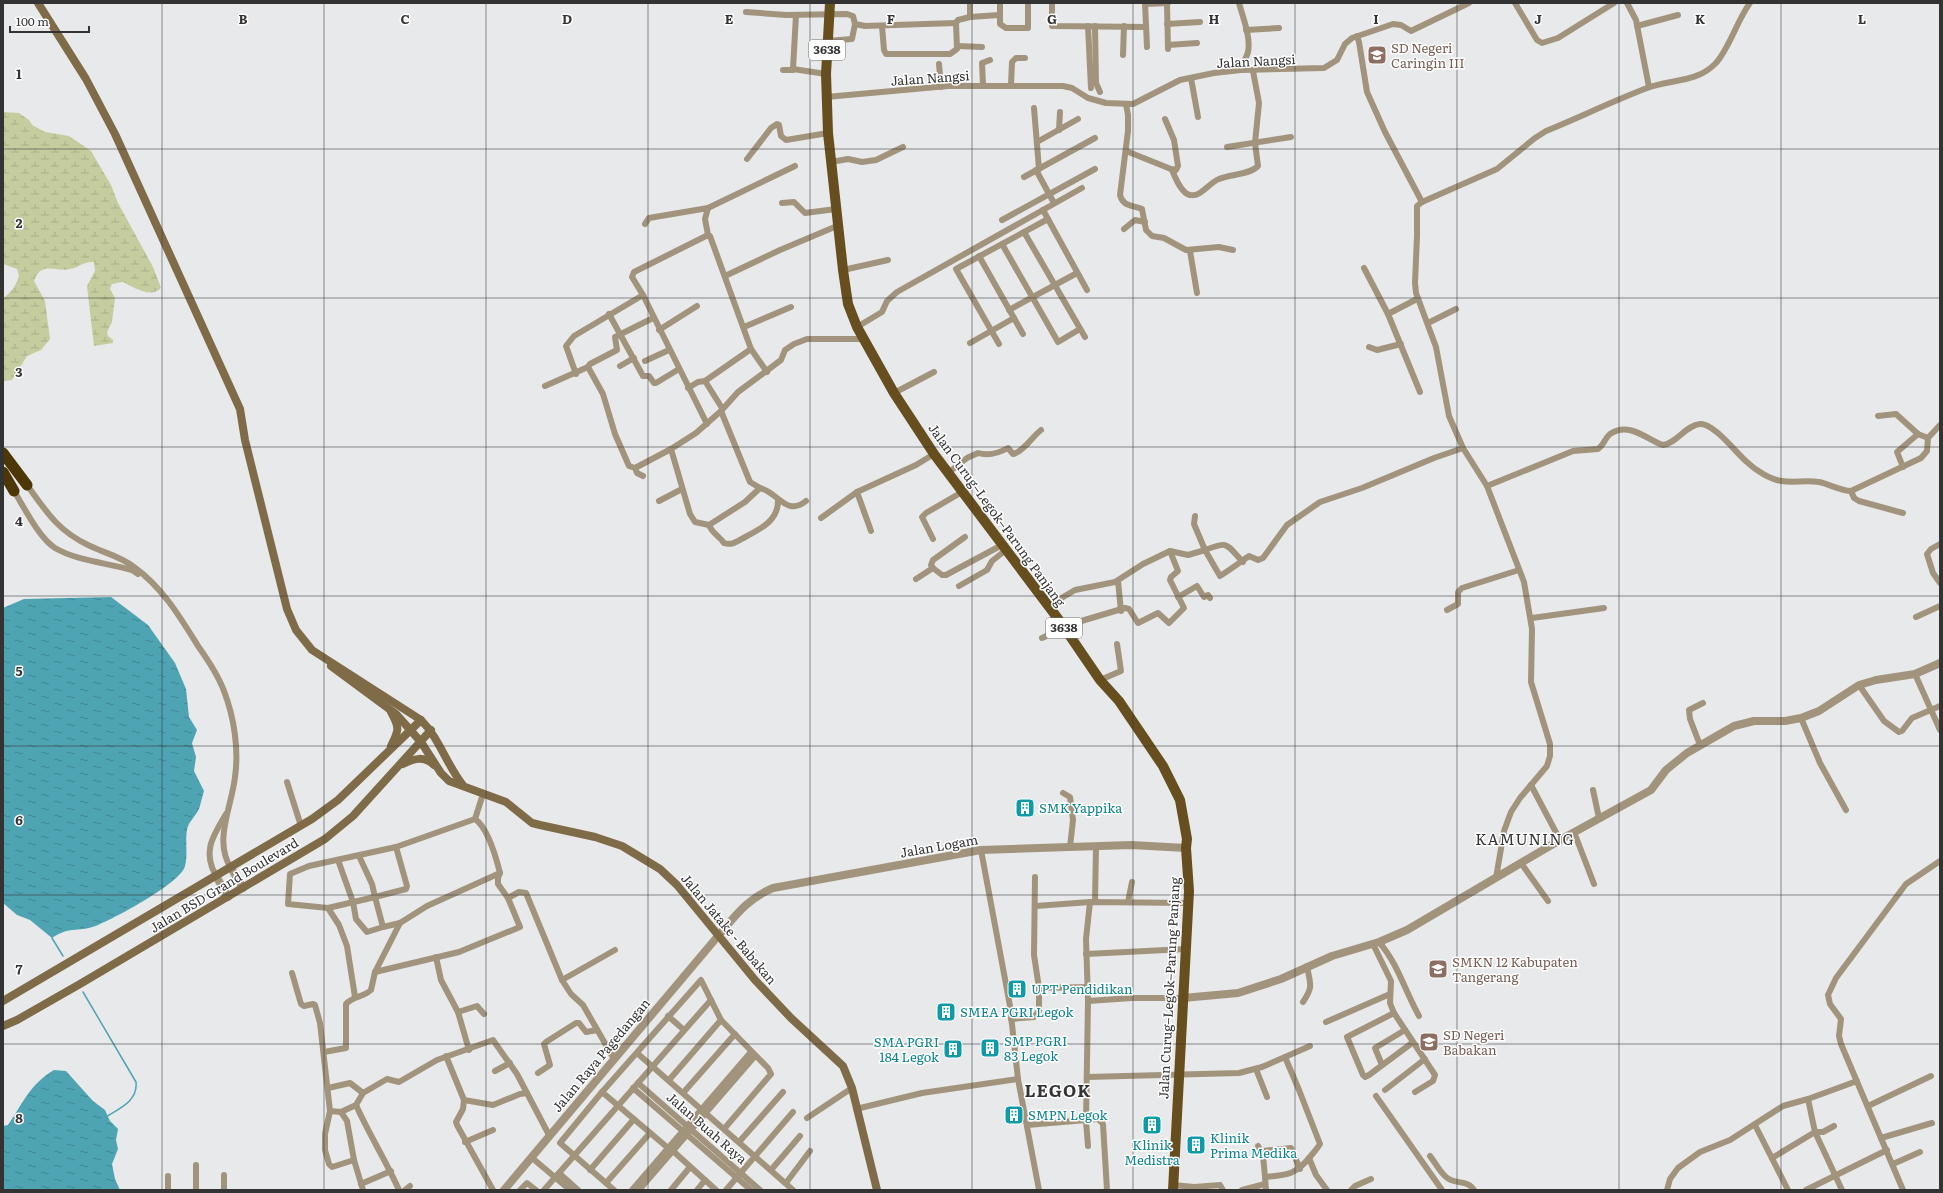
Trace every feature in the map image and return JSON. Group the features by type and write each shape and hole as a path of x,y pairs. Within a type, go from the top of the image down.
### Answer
{"highway":[{"path":"3,453 27,484"},
{"path":"3,472 14,491"}],"main road":[{"path":"38,3 86,79 115,134 240,409 245,440 288,609 296,630 304,641 336,671 390,709 411,730 438,768"},
{"name":"Jalan Curug–Legok–Parung Panjang","path":"829,8 826,74 828,133 837,226 848,304 857,327 894,392 934,454 1048,606 1100,680 1118,701 1174,786 1180,800 1186,831 1188,902 1173,1187"},
{"path":"319,654 421,720 431,730 451,769 462,784"},
{"path":"388,752 398,732 398,726 390,709"},
{"name":"Jalan BSD Grand Boulevard","path":"3,1001 301,826 338,800 421,720"},
{"name":"Jalan BSD Grand Boulevard","path":"3,1026 17,1020 325,839 353,816 431,730"},
{"path":"397,767 411,760 420,758 428,759 438,768"},
{"name":"Jalan Jatake - Babakan","path":"438,768 448,780 462,784 483,794 506,802 532,822 596,837 631,850 660,869 677,885 755,980 791,1018 843,1066 852,1088 877,1190"}],"street":[{"path":"970,3 970,17"},
{"path":"1000,3 999,15 1001,26 1004,28 1028,28 1028,3"},
{"path":"1052,3 1052,26 1146,27"},
{"path":"1147,48 1145,4 1167,3 1168,47 1197,43"},
{"path":"1239,3 1246,30 1248,52 1241,70"},
{"path":"1422,202 1385,132 1367,92 1357,36 1393,24 1401,24 1411,31 1469,3"},
{"path":"1515,3 1537,40 1542,43 1558,38 1614,3"},
{"path":"1627,3 1637,26 1649,87"},
{"path":"1496,878 1504,832 1511,812 1520,798 1532,786 1547,766 1551,750 1548,734 1531,682 1532,618 1524,582 1487,486 1463,448 1449,416 1443,392 1438,357 1428,323 1417,299 1414,283 1417,206 1422,202 1497,169 1535,138 1546,132 1649,87 1694,78 1711,68 1720,58 1750,3"},
{"path":"746,12 796,15 829,8 853,16 855,24 852,39 827,41"},
{"path":"793,70 796,15"},
{"path":"855,24 882,26 956,23 960,19 970,17 999,15"},
{"path":"1637,26 1678,15"},
{"path":"1168,24 1200,22"},
{"path":"882,26 884,50 888,55 950,54 955,52 957,46 956,23"},
{"path":"1091,88 1092,26"},
{"path":"1092,26 1096,83 1100,92"},
{"path":"1124,26 1124,55"},
{"path":"1246,30 1279,28"},
{"name":"Jalan Nangsi","path":"826,97 941,87 1012,85 1068,87 1093,99 1126,104 1140,102 1167,86 1191,78 1241,70 1253,71 1324,68 1337,60 1348,41 1357,36"},
{"path":"957,46 982,47"},
{"path":"1012,85 1012,62 1016,58 1025,58"},
{"path":"984,85 982,63 990,60"},
{"path":"939,64 941,87"},
{"path":"783,70 826,74"},
{"path":"1126,151 1172,170 1185,193 1191,196 1196,195 1211,183 1219,179 1256,168 1259,164 1255,143 1259,103 1253,71"},
{"path":"1191,78 1198,117"},
{"path":"1126,104 1129,120 1121,198 1124,204 1142,209 1150,236 1164,238 1190,251 1219,246 1233,250"},
{"path":"1034,108 1038,170 1054,203"},
{"path":"1059,130 1060,112"},
{"path":"1037,142 1078,119"},
{"path":"1165,119 1174,140 1177,155 1178,166 1176,170 1172,170"},
{"path":"747,159 771,128 777,124 779,125 781,136 786,140 828,133"},
{"path":"1227,147 1291,137"},
{"path":"1024,177 1095,138"},
{"path":"831,162 848,159 862,162 876,160 903,147"},
{"path":"645,224 647,219 708,208 795,166"},
{"path":"1002,220 1095,169"},
{"path":"857,327 882,312 887,301 897,292 1082,188"},
{"path":"782,203 794,202 805,213 836,209"},
{"path":"708,208 705,219 708,235 725,276 751,349 767,372"},
{"path":"1043,210 1087,290"},
{"path":"999,344 956,270 1048,219"},
{"path":"1124,229 1134,220 1145,222"},
{"path":"725,276 780,250 837,226"},
{"path":"1024,232 1085,337"},
{"path":"707,424 653,318 643,295 632,277 633,273 708,235"},
{"path":"1002,244 1058,342 1080,329"},
{"path":"1190,251 1196,293"},
{"path":"979,256 1023,334"},
{"path":"843,270 888,260"},
{"path":"1364,268 1388,314 1420,392"},
{"path":"1009,310 1078,273"},
{"path":"576,374 566,346 576,334 643,295"},
{"path":"1388,314 1417,299"},
{"path":"659,330 697,306"},
{"path":"744,328 791,307"},
{"path":"1428,323 1456,309"},
{"path":"609,314 642,374 649,376 654,383 659,382 679,369"},
{"path":"545,386 588,368 590,364 617,350 614,340 620,334 653,318"},
{"path":"970,342 1014,318"},
{"path":"588,368 603,394 615,434 629,466 635,468 672,449 707,424 738,392 784,358 785,350 802,340 864,339"},
{"path":"1369,347 1376,350 1401,344"},
{"path":"688,388 698,382 705,381 751,349"},
{"path":"645,362 669,350"},
{"path":"620,366 634,358"},
{"path":"894,392 934,372"},
{"path":"705,381 722,410 750,482 770,492 778,501 797,507 806,501"},
{"path":"1878,416 1896,414 1918,434 1928,438"},
{"path":"1487,486 1573,451 1598,449 1608,436 1615,432 1624,430 1638,432 1663,445 1670,443 1695,425 1701,424 1728,441 1748,463 1773,478 1782,481 1818,482 1851,491 1924,456 1928,438 1940,425"},
{"path":"948,473 967,458 978,453 997,453 1008,448 1013,454 1019,452 1041,430"},
{"path":"1903,467 1897,452 1918,434"},
{"path":"1195,516 1194,524 1205,550 1220,576 1251,556 1258,560 1263,558 1287,525 1325,500 1362,488 1434,458 1463,448"},
{"path":"672,449 682,489 692,519 695,522 708,525 745,502 760,488"},
{"path":"821,518 857,492 916,465 934,454"},
{"path":"635,468 637,473 643,476"},
{"path":"27,484 55,523 88,545 115,555 133,566 163,593 212,668 224,690 232,714 236,776 224,834 224,852 230,868 243,888"},
{"path":"659,501 682,489"},
{"path":"14,491 41,534 54,548 79,557 132,570 149,581 163,593"},
{"path":"1851,491 1854,498 1859,501 1903,513"},
{"path":"857,492 871,531"},
{"path":"933,539 922,517 926,513 962,492"},
{"path":"708,525 712,532 719,536 724,543 733,544 767,525 777,511 778,501"},
{"path":"965,537 933,560 931,565 933,568 946,575 1004,548"},
{"path":"1048,606 1075,590 1118,581 1142,564 1170,551 1188,554 1224,544 1243,562"},
{"path":"1940,544 1932,548 1927,554 1933,573 1940,583"},
{"path":"959,586 987,570 992,560 1004,548"},
{"path":"1042,638 1078,622 1129,609 1138,623 1158,613 1169,624 1184,609 1170,580 1171,577 1178,571 1170,551"},
{"path":"916,579 933,568"},
{"path":"1447,610 1458,604 1458,592 1462,588 1519,570"},
{"path":"1118,581 1121,611"},
{"path":"1178,597 1197,586 1204,597 1208,595 1210,598"},
{"path":"1916,617 1940,606"},
{"path":"1532,618 1604,608"},
{"path":"1100,680 1122,671 1117,644"},
{"path":"1088,1001 1132,998 1183,998 1238,993 1281,979 1332,956 1376,943 1407,930 1464,898 1560,840 1651,790 1666,770 1700,745 1734,726 1748,721 1785,721 1801,718 1819,711 1859,685 1876,680 1915,674 1940,663"},
{"path":"1915,674 1940,730"},
{"path":"1859,685 1884,721 1899,732 1902,731 1912,718 1940,706"},
{"path":"1700,745 1690,719 1689,710 1703,703"},
{"path":"1801,718 1820,762 1846,810"},
{"path":"287,782 301,826"},
{"path":"1532,786 1560,840"},
{"path":"1593,790 1599,818"},
{"path":"1063,793 1070,797 1073,820 1070,847"},
{"path":"475,819 483,794"},
{"path":"228,897 210,866 209,852 214,835 229,809"},
{"path":"396,847 406,878 407,888 328,908 288,904 290,874 309,866 396,847 475,819"},
{"path":"375,972 436,958 476,946 520,928 508,898 498,884 500,873 484,830 475,819"},
{"path":"1574,832 1594,884"},
{"name":"Jalan Logam","path":"718,936 746,903 757,894 773,888 981,850 1131,845 1186,848"},
{"path":"1088,1146 1086,1121 1088,1001 1086,954 1093,902 1096,847"},
{"path":"981,850 1011,1019 1018,1079 1039,1190"},
{"path":"359,856 372,884 383,927"},
{"path":"338,860 353,902 356,919 365,931 369,932 400,923 427,906 500,873"},
{"path":"1903,1190 1840,1044 1839,1036 1841,1019 1828,1000 1829,991 1836,978 1906,884 1940,861"},
{"path":"1521,863 1548,901"},
{"path":"1011,1019 1034,1017 1039,1012 1039,988 1034,955 1036,906 1035,877"},
{"path":"1128,902 1132,882"},
{"path":"508,898 519,892 526,893 562,980 571,994 583,1005 614,1059"},
{"path":"1036,906 1093,902 1188,902"},
{"path":"328,908 339,925 348,946 354,997"},
{"path":"324,1052 345,1049 347,1046 346,1004 354,997 369,992 375,972 400,923"},
{"name":"Jalan Raya Pagedangan","path":"504,1190 718,936"},
{"path":"1376,943 1391,980 1390,1003 1394,1013 1412,1043 1435,1073 1435,1077 1415,1092"},
{"path":"1376,943 1391,956 1399,970 1411,1001 1419,1016"},
{"path":"1086,954 1186,949"},
{"path":"562,980 615,950"},
{"path":"436,958 441,980 458,1012 469,1050"},
{"path":"1303,1002 1310,991 1312,982 1307,966"},
{"path":"292,973 301,1004 304,1006 313,1004 316,1006 324,1052 330,1111 325,1134 325,1150 329,1164 332,1167 354,1160"},
{"path":"614,1190 560,1144 602,1092 699,980 703,981 721,1020 768,1068 771,1074 724,1129"},
{"path":"1039,988 1087,987"},
{"path":"1326,1022 1390,994"},
{"path":"544,1190 711,1000"},
{"path":"458,1012 477,1006 484,1014"},
{"path":"1394,1013 1347,1037 1364,1076 1369,1075 1412,1043"},
{"path":"668,1016 684,1030"},
{"path":"668,1080 721,1020"},
{"path":"538,1073 550,1065 544,1050 544,1044 546,1042 576,1023 579,1023 586,1032 597,1030"},
{"path":"1382,1065 1375,1048 1405,1030"},
{"path":"683,1093 734,1034"},
{"path":"330,1111 341,1112 356,1105 363,1093 387,1079 399,1082 446,1056 469,1050 493,1040 510,1063 549,1135"},
{"path":"1086,1077 1239,1073 1256,1069 1310,1046"},
{"path":"637,1052 793,1190"},
{"path":"632,1190 690,1128 753,1054"},
{"path":"446,1056 464,1100 463,1109 456,1122 493,1190"},
{"path":"1242,1190 1265,1184 1300,1169 1320,1144 1285,1057"},
{"path":"1385,1090 1425,1059"},
{"path":"494,1071 510,1063"},
{"path":"1256,1069 1267,1097"},
{"path":"1868,1106 1931,1076"},
{"path":"856,1109 922,1093 1018,1079"},
{"path":"1667,1190 1673,1174 1689,1160 1704,1150 1730,1140 1783,1106 1808,1099 1857,1081"},
{"path":"328,1088 350,1083 363,1093"},
{"name":"Jalan Buah Raya","path":"638,1083 690,1128 739,1175 751,1190"},
{"name":"Jalan Buah Raya","path":"633,1088 685,1133 760,1190"},
{"path":"807,1118 852,1088"},
{"path":"602,1092 716,1190"},
{"path":"739,1142 783,1092"},
{"path":"464,1100 493,1105 520,1094 527,1094"},
{"path":"1376,1096 1442,1190"},
{"path":"1808,1099 1815,1132 1842,1190"},
{"path":"356,1105 372,1139 391,1171 399,1190"},
{"path":"341,1112 347,1121 354,1160 362,1187 391,1171"},
{"path":"726,1190 794,1112"},
{"path":"590,1170 634,1119"},
{"path":"1027,1125 1098,1119 1103,1124 1107,1190"},
{"path":"1881,1138 1932,1123"},
{"path":"1755,1125 1788,1190"},
{"path":"1772,1158 1815,1132 1823,1132 1834,1126"},
{"path":"466,1142 493,1130"},
{"path":"606,1183 650,1133"},
{"path":"771,1170 800,1136"},
{"path":"1258,1146 1262,1152 1265,1184"},
{"path":"1262,1152 1291,1148 1300,1169"},
{"path":"639,1190 670,1150"},
{"path":"786,1183 810,1150"},
{"path":"1806,1190 1886,1150"},
{"path":"1893,1164 1920,1152"},
{"path":"1430,1156 1446,1177 1451,1180 1467,1183 1474,1190"},
{"path":"531,1157 578,1190"},
{"path":"1308,1158 1316,1175 1327,1190"},
{"path":"196,1165 196,1190"},
{"path":"671,1190 690,1167"},
{"path":"224,1175 224,1190"},
{"path":"557,1175 570,1190"},
{"path":"168,1176 168,1190"},
{"path":"1351,1190 1355,1186 1371,1179"},
{"path":"697,1190 705,1180"},
{"path":"520,1190 526,1183 536,1190"},
{"path":"1173,1187 1220,1185 1223,1190"}],"green space":[{"path":"3,112 19,113 29,120 32,125 45,132 69,136 91,151 111,185 118,203 153,267 161,288 157,291 147,292 123,282 112,284 110,289 115,298 112,322 107,332 108,336 113,340 113,343 94,346 87,286 95,271 94,262 87,262 70,269 45,269 41,271 34,281 45,301 50,339 41,350 27,356 12,380 3,381 3,299 13,289 19,276 17,269 3,264"}],"water":[{"path":"111,597 148,625 175,663 186,689 189,717 197,730 192,743 196,757 194,771 204,791 199,809 190,822 186,834 186,862 181,873 160,890 132,908 98,925 86,929 70,930 52,938 30,920 17,915 3,903 3,608 24,599"},
{"path":"54,1070 66,1071 93,1101 105,1110 110,1121 118,1129 116,1140 118,1149 112,1164 115,1179 120,1190 3,1190 3,1126 8,1125 33,1088"}],"waterway":[{"path":"52,938 63,956"},
{"path":"83,992 136,1082 136,1089 131,1099 122,1107 106,1117"}],"place":[{"name":"SD Negeri Caringin III","path":"1377,55"},
{"name":"SMK Yappika","path":"1025,808"},
{"name":"SMKN 12 Kabupaten Tangerang","path":"1438,969"},
{"name":"UPT Pendidikan","path":"1017,989"},
{"name":"SMEA PGRI Legok","path":"946,1012"},
{"name":"SD Negeri Babakan","path":"1429,1042"},
{"name":"SMP PGRI 83 Legok","path":"990,1048"},
{"name":"SMA PGRI 184 Legok","path":"953,1049"},
{"name":"SMPN Legok","path":"1014,1115"},
{"name":"Klinik Medistra","path":"1152,1125"},
{"name":"Klinik Prima Medika","path":"1196,1145"}],"district":[{"name":"KAMUNING","path":"1525,840"},
{"name":"LEGOK","path":"1058,1091"}]}
